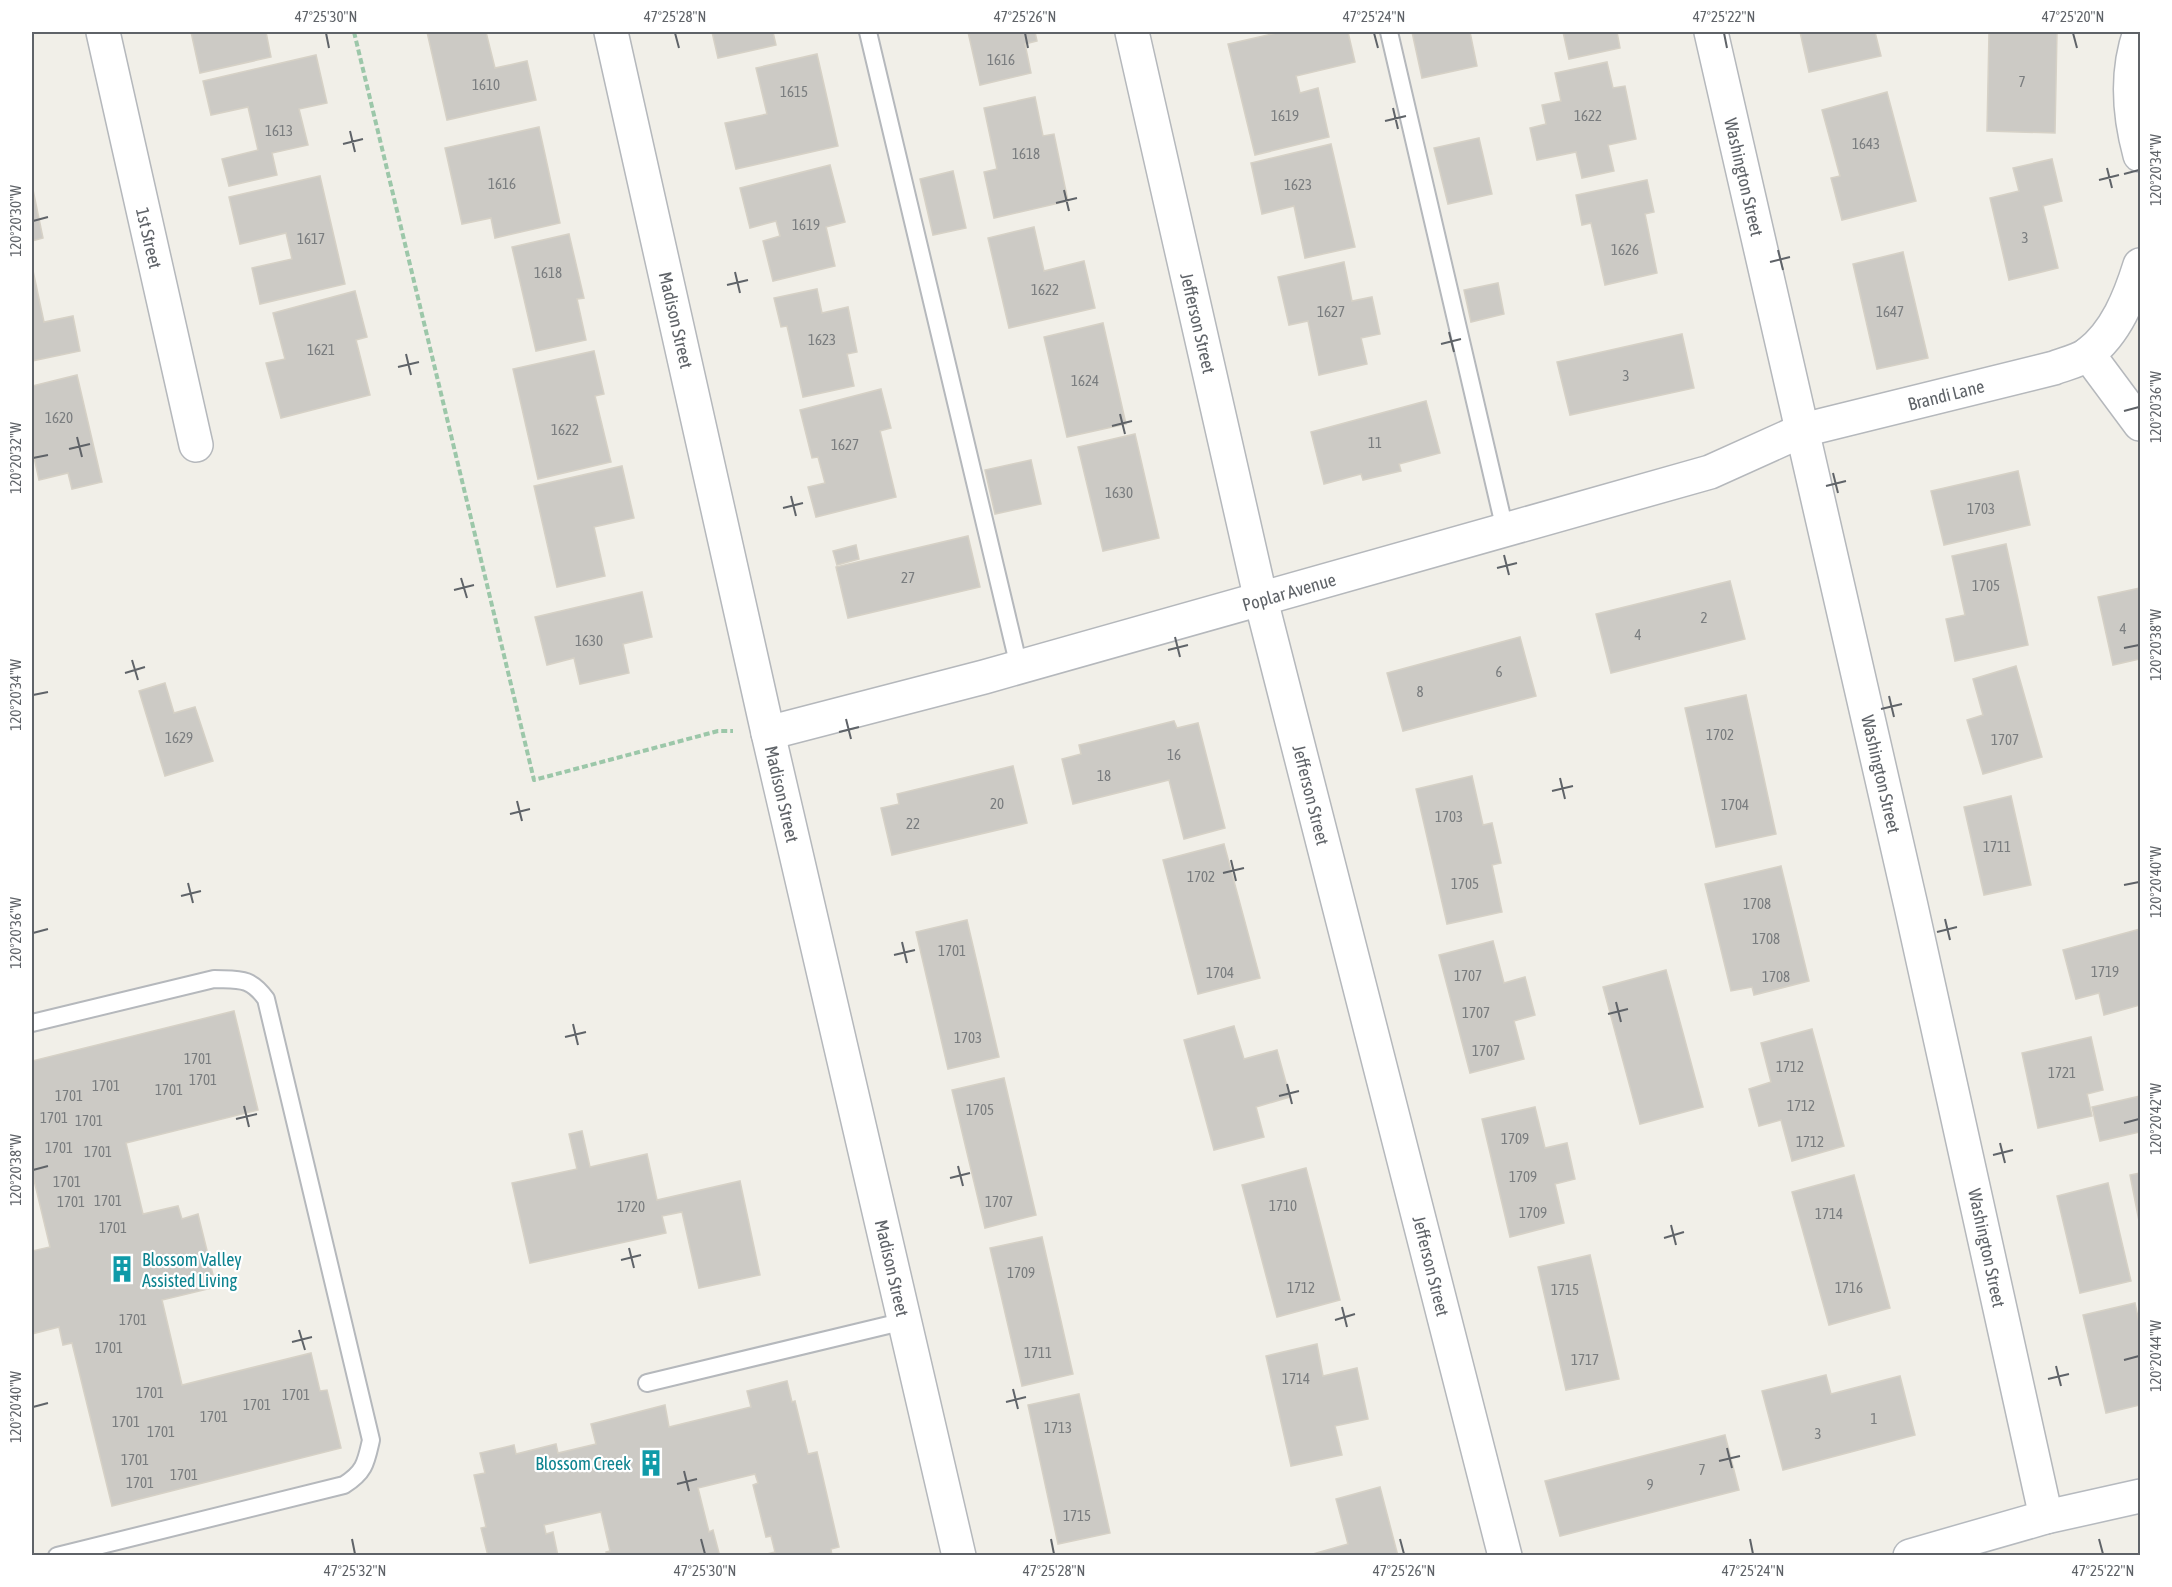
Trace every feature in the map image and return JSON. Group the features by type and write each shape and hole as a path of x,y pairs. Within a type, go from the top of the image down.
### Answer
{"street":[{"name":"1st Street","path":"103,32 196,445"},
{"name":"Madison Street","path":"611,32 768,732 959,1556"},
{"name":"Jefferson Street","path":"1132,32 1261,600 1505,1556"},
{"name":"Washington Street","path":"1711,32 1909,894 2046,1518"},
{"path":"2140,32 2133,55 2130,104 2140,155"},
{"name":"Brandi Lane","path":"1803,430 2016,379 2054,368 2088,354 2106,336 2120,316 2140,265"},
{"path":"2088,354 2140,424"},
{"name":"Poplar Avenue","path":"768,732 1018,668 1710,472 1803,430"},
{"path":"1910,1556 2046,1518 2140,1496"}],"lane":[{"path":"868,32 1018,668"},
{"path":"1389,32 1505,530"},
{"path":"32,1023 214,979 238,980 255,985 266,999 371,1440 366,1462 357,1478 344,1485 57,1556"},
{"path":"647,1383 905,1321"}],"path":[{"path":"354,32 534,780 718,730 768,732"}],"building":[{"path":"191,32 266,32 271,57 200,73"},
{"path":"427,32 486,32 495,68 527,61 536,100 447,120"},
{"path":"712,32 773,32 776,45 718,58"},
{"path":"968,32 1035,32 1037,41 1025,44 1031,73 980,85"},
{"path":"1281,32 1348,32 1355,62 1296,76 1300,93 1318,88 1329,137 1255,155 1228,44"},
{"path":"1412,32 1470,32 1477,66 1422,78"},
{"path":"1563,32 1617,32 1620,48 1569,59"},
{"path":"1800,32 1875,32 1881,56 1809,72"},
{"path":"1989,32 2057,32 2055,133 1987,131"},
{"path":"817,54 838,146 736,169 725,123 767,114 756,68"},
{"path":"316,55 327,103 299,109 308,145 272,153 277,175 229,186 222,159 258,150 248,107 211,115 203,81"},
{"path":"1607,62 1613,88 1625,86 1636,139 1608,145 1614,171 1582,178 1576,152 1537,160 1530,128 1546,124 1542,105 1561,101 1555,73"},
{"path":"1887,92 1916,201 1842,220 1831,178 1840,176 1822,110"},
{"path":"1035,97 1043,136 1054,134 1068,201 994,218 984,172 997,169 984,108"},
{"path":"539,127 560,223 495,238 491,218 462,224 445,148"},
{"path":"1479,138 1492,194 1448,204 1434,148"},
{"path":"1331,144 1355,247 1305,258 1294,206 1262,214 1251,163"},
{"path":"2052,159 2062,201 2043,206 2058,268 2009,280 1990,198 2019,191 2013,168"},
{"path":"830,165 845,222 826,227 835,266 773,281 763,241 780,236 776,221 750,228 740,188"},
{"path":"953,171 966,228 933,235 920,179"},
{"path":"320,176 345,284 260,304 252,268 292,259 286,233 240,244 229,197"},
{"path":"1647,180 1654,212 1645,214 1657,273 1605,285 1591,223 1582,225 1576,195"},
{"path":"32,185 43,238 32,241"},
{"path":"1034,227 1044,271 1084,261 1095,308 1009,328 988,238"},
{"path":"569,234 584,298 577,299 586,340 536,351 512,247"},
{"path":"1903,252 1928,358 1877,369 1853,264"},
{"path":"1344,262 1352,301 1372,297 1380,334 1361,338 1367,364 1319,375 1308,321 1289,325 1278,277"},
{"path":"32,266 44,322 73,316 80,351 32,361"},
{"path":"1498,283 1504,314 1471,322 1464,290"},
{"path":"817,289 822,313 848,307 857,352 847,354 854,386 803,397 787,326 781,327 774,298"},
{"path":"355,291 367,337 356,340 370,395 281,418 266,363 285,359 273,313"},
{"path":"1103,323 1126,424 1067,437 1044,337"},
{"path":"1682,334 1694,388 1570,415 1557,362"},
{"path":"594,351 604,394 595,396 611,462 538,479 513,369"},
{"path":"77,375 102,482 72,489 68,473 39,480 32,448 32,386"},
{"path":"881,389 891,428 880,431 896,497 816,517 808,487 825,483 818,457 812,458 800,410"},
{"path":"1426,401 1440,453 1399,464 1401,471 1363,480 1361,474 1324,484 1311,432"},
{"path":"1135,434 1159,538 1103,551 1078,447"},
{"path":"1031,460 1041,504 995,514 985,470"},
{"path":"622,466 634,518 594,527 605,576 557,587 534,486"},
{"path":"2018,471 2030,525 1944,545 1931,491"},
{"path":"968,536 980,587 848,618 836,567"},
{"path":"2006,544 2028,645 1955,661 1946,619 1965,615 1952,556"},
{"path":"856,545 859,559 837,565 833,551"},
{"path":"1730,581 1745,639 1611,673 1596,614"},
{"path":"2140,588 2140,659 2113,665 2098,597"},
{"path":"642,592 652,637 623,644 629,673 580,684 574,658 547,665 535,617"},
{"path":"1520,637 1536,696 1403,731 1387,673"},
{"path":"2016,666 2042,757 1983,774 1967,720 1983,715 1973,679"},
{"path":"165,683 174,713 195,707 213,761 165,776 139,691"},
{"path":"1746,695 1776,834 1716,847 1685,708"},
{"path":"1174,721 1177,728 1198,723 1225,828 1184,839 1169,780 1073,804 1062,759 1081,754 1079,745"},
{"path":"1013,766 1027,823 892,855 881,808 899,804 897,794"},
{"path":"1472,776 1483,825 1492,823 1501,863 1492,865 1502,912 1447,924 1416,789"},
{"path":"2011,796 2031,885 1984,895 1964,807"},
{"path":"1224,844 1260,978 1198,994 1163,860"},
{"path":"1781,866 1809,981 1754,995 1752,987 1731,991 1705,884"},
{"path":"967,920 999,1057 948,1069 916,932"},
{"path":"2140,929 2140,1005 2104,1015 2099,993 2076,999 2063,950"},
{"path":"1493,941 1504,983 1525,977 1535,1015 1514,1021 1524,1059 1470,1073 1439,955"},
{"path":"1666,970 1703,1107 1640,1124 1603,987"},
{"name":"Blossom Valley Assisted Living","path":"234,1011 258,1110 126,1143 143,1214 178,1206 182,1219 198,1214 216,1287 162,1300 182,1385 311,1353 320,1391 327,1390 341,1448 112,1506 72,1343 63,1345 59,1327 32,1334 32,1251 50,1247 32,1172 32,1061"},
{"path":"1234,1026 1244,1059 1277,1050 1290,1097 1256,1107 1264,1137 1214,1150 1184,1040"},
{"path":"1812,1029 1844,1146 1792,1161 1781,1120 1759,1126 1749,1089 1771,1082 1761,1043"},
{"path":"2091,1037 2103,1090 2087,1094 2092,1116 2038,1128 2022,1053"},
{"path":"1004,1078 1036,1215 985,1228 952,1090"},
{"path":"2140,1096 2140,1132 2100,1141 2092,1107"},
{"path":"1535,1107 1545,1148 1567,1143 1575,1179 1555,1184 1564,1223 1510,1237 1482,1119"},
{"path":"582,1131 590,1167 647,1154 657,1200 740,1181 760,1275 699,1288 682,1212 662,1216 666,1233 530,1263 512,1183 577,1169 569,1134"},
{"path":"1306,1168 1340,1300 1277,1317 1242,1185"},
{"path":"2140,1173 2140,1226 2130,1175"},
{"path":"1854,1175 1890,1308 1829,1325 1792,1192"},
{"path":"2108,1183 2131,1281 2080,1293 2057,1196"},
{"path":"1042,1237 1073,1374 1022,1386 990,1248"},
{"path":"1590,1255 1619,1379 1566,1390 1538,1267"},
{"path":"2135,1303 2140,1327 2140,1405 2106,1413 2083,1315"},
{"path":"1317,1344 1323,1376 1357,1368 1368,1419 1335,1426 1342,1455 1291,1466 1266,1356"},
{"path":"1826,1375 1831,1394 1900,1376 1915,1435 1783,1470 1762,1391"},
{"name":"Blossom Creek","path":"787,1381 792,1402 795,1401 808,1454 817,1452 839,1547 831,1549 832,1556 759,1556 775,1552 771,1536 766,1537 753,1485 758,1483 755,1474 698,1488 709,1532 713,1530 719,1553 715,1556 607,1556 606,1552 610,1551 601,1512 544,1525 546,1534 553,1532 558,1556 488,1556 481,1528 486,1527 474,1475 485,1473 480,1453 514,1445 516,1454 556,1444 558,1453 596,1444 591,1424 665,1405 669,1427 751,1407 747,1391"},
{"path":"1079,1394 1110,1533 1058,1544 1028,1405"},
{"path":"1725,1435 1739,1490 1560,1536 1545,1481"},
{"path":"1380,1487 1398,1556 1306,1556 1348,1544 1336,1499"}],"place":[{"name":"Blossom Valley Assisted Living","path":"122,1269"},
{"name":"Blossom Creek","path":"651,1463"}]}
